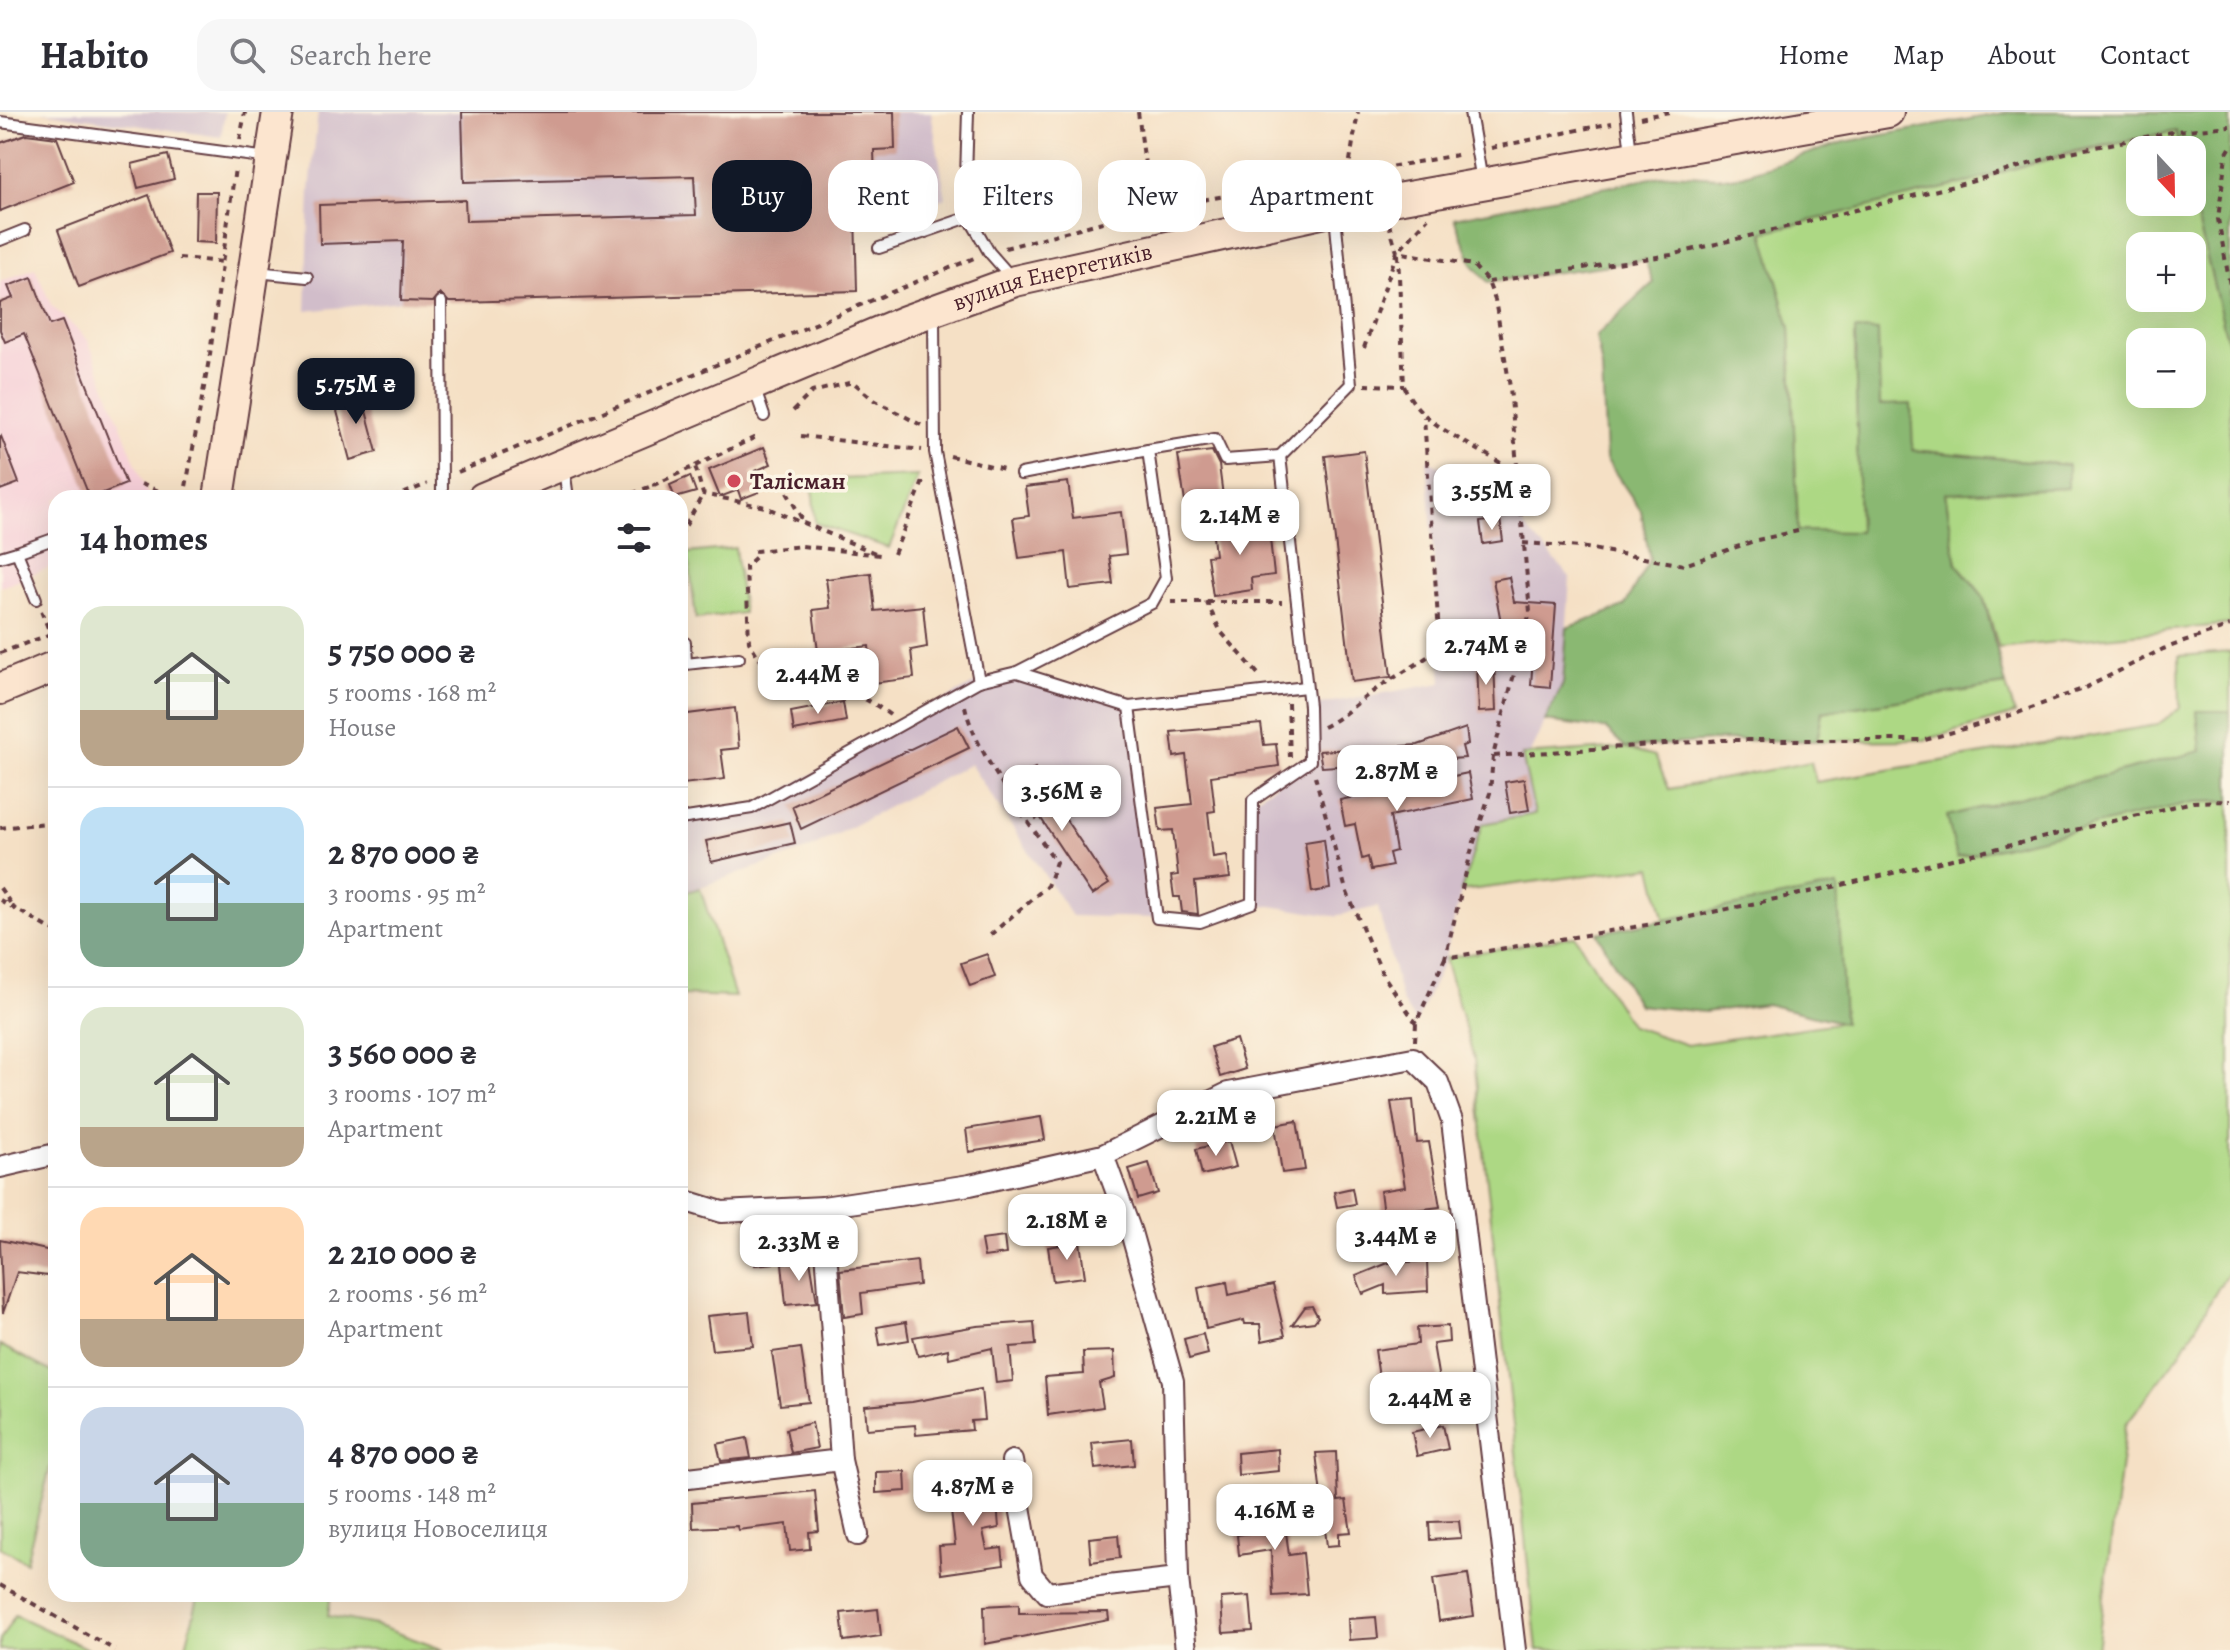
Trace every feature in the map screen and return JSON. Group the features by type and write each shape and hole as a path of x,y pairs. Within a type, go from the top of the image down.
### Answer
{"main road":[{"path":"220,490 278,112"},
{"name":"вулиця Енергетиків","path":"1402,200 1632,159 1829,118 1884,112"},
{"name":"вулиця Енергетиків","path":"501,490 934,309 1015,281 1236,232"},
{"path":"0,689 48,669"}],"street":[{"path":"688,1201 722,1212 823,1207 970,1185 1103,1155 1228,1093 1413,1058 1438,1082 1452,1121 1515,1650"},
{"path":"1103,1155 1131,1232 1173,1381 1178,1578 1186,1650"},
{"path":"0,1167 48,1156"},
{"path":"823,1207 841,1460 858,1535"},
{"path":"688,1478 841,1460"},
{"path":"1012,1461 1032,1575 1047,1593 1178,1578"}],"lane":[{"path":"967,160 968,112"},
{"path":"1470,112 1483,186"},
{"path":"1626,112 1632,159"},
{"path":"0,122 271,158"},
{"path":"879,248 954,222"},
{"path":"0,240 25,230"},
{"path":"978,232 989,252 1015,281"},
{"path":"1021,474 1215,439 1225,460 1280,456 1351,384 1337,232"},
{"path":"254,272 307,277"},
{"path":"441,302 442,490"},
{"path":"934,309 935,452 979,681"},
{"path":"753,385 764,416"},
{"path":"688,818 752,808 979,681 1017,672 1152,603 1166,578 1148,450"},
{"path":"1129,707 1157,918 1200,922 1252,903 1253,800 1310,761 1306,687 1280,456"},
{"path":"563,463 567,490"},
{"path":"0,557 48,541"},
{"path":"17,552 36,599"},
{"path":"688,664 739,658"},
{"path":"1017,672 1129,707 1306,687"}],"path":[{"path":"185,490 224,262 245,112"},
{"path":"1138,112 1144,160"},
{"path":"1350,160 1358,112"},
{"path":"1488,282 1671,255 1970,182 2065,153 2176,131 2230,126"},
{"path":"2230,148 2226,155 2218,219 2230,285"},
{"path":"1404,386 1351,384 1397,252 1453,191"},
{"path":"1390,232 1397,252 1404,386 1424,417 1495,457 1517,475"},
{"path":"1397,252 1473,265 1488,282 1495,300 1510,387 1530,612 1493,756 1490,793 1472,848 1445,958 1416,1023 1413,1058"},
{"path":"179,258 224,262"},
{"path":"793,411 812,392 853,382 874,400 923,426 935,452 894,554"},
{"path":"1310,733 1346,715 1375,690 1409,672 1440,648 1424,417"},
{"path":"641,490 760,435"},
{"path":"801,436 935,452 1021,474"},
{"path":"688,521 703,494 695,466"},
{"path":"781,482 807,526"},
{"path":"141,484 156,490"},
{"path":"654,485 655,490"},
{"path":"703,494 765,507 880,555 802,546 756,551 757,556 746,566 749,642 773,680 824,685 866,696 900,723"},
{"path":"1523,543 1581,547 1684,565 1757,540 1798,531"},
{"path":"688,585 692,584"},
{"path":"36,599 48,623"},
{"path":"1152,603 1297,602"},
{"path":"1493,756 1723,740 1925,740 2043,704 2085,688 2163,649 2230,626"},
{"path":"0,653 48,635"},
{"path":"961,691 968,719 1002,780 1056,862 1047,886 988,937"},
{"path":"1310,761 1346,890 1383,975 1416,1023"},
{"path":"1445,958 1665,922 1838,886 2193,802 2230,801"},
{"path":"0,828 48,823"},
{"path":"0,888 16,911"},
{"path":"0,900 48,928"},
{"path":"0,1585 115,1650"}],"shaded area":[{"path":"41,112 225,112 221,137"},
{"path":"318,112 931,112 946,198 938,201 938,160 828,160 828,232 856,232 857,291 401,301 306,311 310,190"},
{"path":"35,268 51,305 88,340 146,490 48,490 48,568 0,587 0,282"},
{"path":"1427,459 1500,499 1570,577 1563,684 1525,763 1535,814 1461,891 1445,958 1416,1023 1402,1002 1378,907 1334,916 1252,903 1253,800 1310,761 1309,706 1442,683"},
{"path":"1017,672 1129,707 1157,918 1072,916 970,764 809,849 688,891 688,818 752,808 979,681"}],"green space":[{"path":"2009,112 2230,112 2230,351 2206,254 2206,232 2201,232 2197,216 2206,216 2206,136 2177,136 2176,131 2151,136 2126,136 2126,141 2065,153 1970,182 1763,232 1790,328 1798,531 1859,532 1855,330 1878,331 1880,405 1911,404 1913,450 2068,465 2068,488 1945,493 1957,564 1983,596 2006,685 1822,712 1817,741 1723,740 1626,748 1606,729 1545,721 1563,684 1567,628 1624,607 1650,559 1641,511 1606,459 1602,368 1596,336 1653,283 1645,260 1488,282 1473,265 1454,218 1671,174 1733,178 1844,142"},
{"path":"2176,131 2177,136 2152,136"},
{"path":"2126,142 2126,216 2197,216 2201,232 2126,232 2126,312 2206,312 2206,254 2230,351 2230,624 1999,648 1983,596 1957,564 1945,492 2068,488 2068,465 1913,450 1880,405 1877,331 1855,331 1859,533 1798,531 1790,328 1763,232"},
{"path":"918,476 889,548 815,523 812,480"},
{"path":"735,548 743,613 696,619 688,553"},
{"path":"2230,652 2230,711 2197,711 2201,751 2193,802 2230,801 2230,1268 2181,1352 2126,1424 2097,1650 1537,1650 1474,1059 1445,958 1575,936 1631,1026 1687,1045 1844,1022 1837,886 1665,922 1652,867 1461,891 1482,824 1535,814 1522,755 1626,748 1655,756 1669,789 1811,762 1816,782 2157,725 2180,708 2179,656"},
{"path":"2006,685 2015,714 1925,740 1817,741 1822,712"},
{"path":"2197,711 2230,711 2230,801 2193,802 1957,858 1947,816 2201,751"},
{"path":"1838,886 1844,1023 1766,1004 1705,1012 1638,1005 1597,933"},
{"path":"700,888 735,997 688,995 688,892"},
{"path":"0,1345 48,1370 48,1475 26,1562 0,1547"},
{"path":"197,1602 330,1602 328,1616 375,1625 444,1650 185,1650"},
{"path":"15,1615 90,1650 0,1650 0,1640"}],"building":[{"path":"462,112 894,112 895,149 874,150 874,160 828,160 828,232 855,232 857,291 459,302 449,302 440,294 433,302 401,301 403,241 320,244 319,205 465,200 466,221 696,215 694,176 464,182"},
{"path":"26,134 57,138 74,182 0,211 0,143"},
{"path":"168,155 174,179 138,188 132,164"},
{"path":"196,192 217,192 216,243 195,242"},
{"path":"149,195 170,253 79,287 58,230"},
{"path":"32,277 50,325 62,321 126,484 111,490 87,490 24,334 5,342 0,330 0,303 13,298 8,286"},
{"path":"361,392 377,452 350,460 334,400"},
{"path":"0,437 19,483 0,490"},
{"name":"Талісман","path":"764,447 771,464 751,473 759,492 741,499 738,490 720,497 709,470"},
{"path":"1212,451 1219,465 1224,504 1186,509 1178,455"},
{"path":"1364,451 1391,677 1352,682 1325,456"},
{"path":"690,476 696,492 688,494 688,490 672,490 670,485"},
{"path":"1068,482 1073,518 1121,512 1126,554 1109,556 1113,584 1070,589 1066,552 1019,558 1013,518 1029,516 1025,487"},
{"path":"1500,519 1503,541 1483,544 1480,522"},
{"path":"1268,521 1274,575 1251,578 1252,590 1213,596 1207,556 1215,555 1212,527"},
{"path":"871,573 875,611 923,606 927,647 911,650 914,678 873,683 869,646 818,652 813,610 830,608 826,579"},
{"path":"1509,577 1514,602 1556,605 1550,687 1531,685 1534,642 1480,644 1480,623 1501,622 1493,580"},
{"path":"1494,662 1496,711 1479,712 1477,663"},
{"path":"843,702 846,721 794,731 791,712"},
{"path":"735,708 739,748 721,750 725,779 688,783 688,714"},
{"path":"1261,724 1264,745 1276,744 1279,766 1211,776 1215,811 1208,812 1213,857 1227,855 1230,878 1195,882 1198,914 1182,912 1180,897 1174,897 1171,876 1178,875 1173,830 1160,831 1157,808 1192,804 1186,755 1174,757 1171,732"},
{"path":"958,726 969,748 801,829 792,806"},
{"path":"1466,728 1468,744 1462,746 1465,758 1322,767 1319,751 1418,745"},
{"path":"1035,768 1058,821 1064,817 1109,884 1092,895 1040,817 1036,819 1017,776"},
{"path":"1468,773 1473,799 1390,816 1396,851 1389,853 1392,866 1371,870 1368,857 1362,859 1355,824 1345,826 1340,800"},
{"path":"1524,779 1529,810 1510,813 1505,782"},
{"path":"790,822 795,843 711,862 706,841"},
{"path":"1324,839 1330,889 1312,892 1305,842"},
{"path":"987,954 995,977 970,986 961,963"},
{"path":"1236,1039 1245,1069 1220,1077 1211,1047"},
{"path":"1413,1100 1417,1143 1429,1142 1440,1207 1383,1214 1380,1191 1405,1187 1391,1102"},
{"path":"1041,1117 1045,1140 969,1152 966,1129"},
{"path":"1297,1121 1305,1170 1282,1173 1275,1125"},
{"path":"1229,1141 1236,1167 1202,1175 1196,1149"},
{"path":"1149,1163 1158,1193 1138,1199 1129,1169"},
{"path":"1352,1188 1355,1204 1337,1207 1334,1192"},
{"path":"1004,1237 1006,1254 984,1257 981,1240"},
{"path":"0,1240 48,1250 48,1276 17,1272 3,1313"},
{"path":"770,1242 773,1263 755,1265 752,1244"},
{"path":"1080,1242 1085,1277 1053,1281 1048,1247"},
{"path":"810,1260 817,1302 786,1305 782,1263"},
{"path":"917,1261 919,1285 861,1293 863,1314 844,1317 840,1270"},
{"path":"1427,1261 1428,1291 1385,1294 1385,1285 1363,1294 1356,1276 1388,1263"},
{"path":"1227,1282 1229,1295 1273,1285 1285,1336 1262,1341 1260,1324 1245,1324 1244,1320 1206,1329 1198,1288"},
{"path":"1312,1306 1318,1317 1314,1322 1292,1325 1305,1307"},
{"path":"749,1312 753,1346 712,1350 707,1316"},
{"path":"906,1322 909,1340 880,1345 877,1327"},
{"path":"1034,1322 1036,1345 1010,1347 1013,1381 996,1383 992,1348 949,1358 948,1349 918,1356 913,1337 977,1326"},
{"path":"1448,1326 1449,1342 1433,1344 1440,1386 1381,1392 1375,1350 1418,1344 1417,1328"},
{"path":"1203,1334 1208,1354 1189,1359 1184,1339"},
{"path":"801,1348 809,1402 780,1405 772,1352"},
{"path":"1114,1351 1115,1378 1099,1383 1103,1407 1048,1415 1045,1377 1084,1374 1083,1352"},
{"path":"981,1389 984,1420 971,1421 972,1430 916,1435 915,1425 867,1429 865,1406 912,1402"},
{"path":"812,1423 817,1448 791,1453 786,1429"},
{"path":"1443,1425 1448,1449 1417,1456 1412,1432"},
{"path":"747,1438 751,1458 721,1461 717,1444"},
{"path":"1132,1439 1134,1465 1095,1469 1092,1443"},
{"path":"1278,1449 1279,1471 1238,1475 1237,1453"},
{"path":"1336,1452 1338,1501 1346,1500 1351,1532 1339,1533 1339,1545 1327,1546 1316,1453"},
{"path":"905,1471 906,1491 876,1493 876,1472"},
{"path":"995,1476 999,1528 983,1531 987,1550 1002,1548 1004,1565 941,1574 939,1546 955,1545 950,1502 961,1500 959,1480"},
{"path":"815,1491 819,1531 809,1532 810,1549 790,1551 787,1524 738,1530 737,1526 693,1528 692,1503"},
{"path":"1283,1510 1289,1555 1303,1553 1307,1594 1273,1596 1271,1550 1239,1555 1237,1535 1251,1533 1249,1514"},
{"path":"1459,1521 1461,1538 1430,1540 1429,1522"},
{"path":"1118,1535 1120,1558 1091,1562 1089,1538"},
{"path":"1468,1574 1474,1616 1439,1621 1433,1579"},
{"path":"1250,1596 1253,1631 1223,1633 1221,1598"},
{"path":"1019,1604 1019,1613 1108,1612 1109,1620 985,1644 984,1606"},
{"path":"878,1609 881,1636 844,1641 841,1613"},
{"path":"1376,1617 1378,1638 1349,1640 1348,1619"}],"place":[{"name":"Талісман","path":"734,481"}]}
